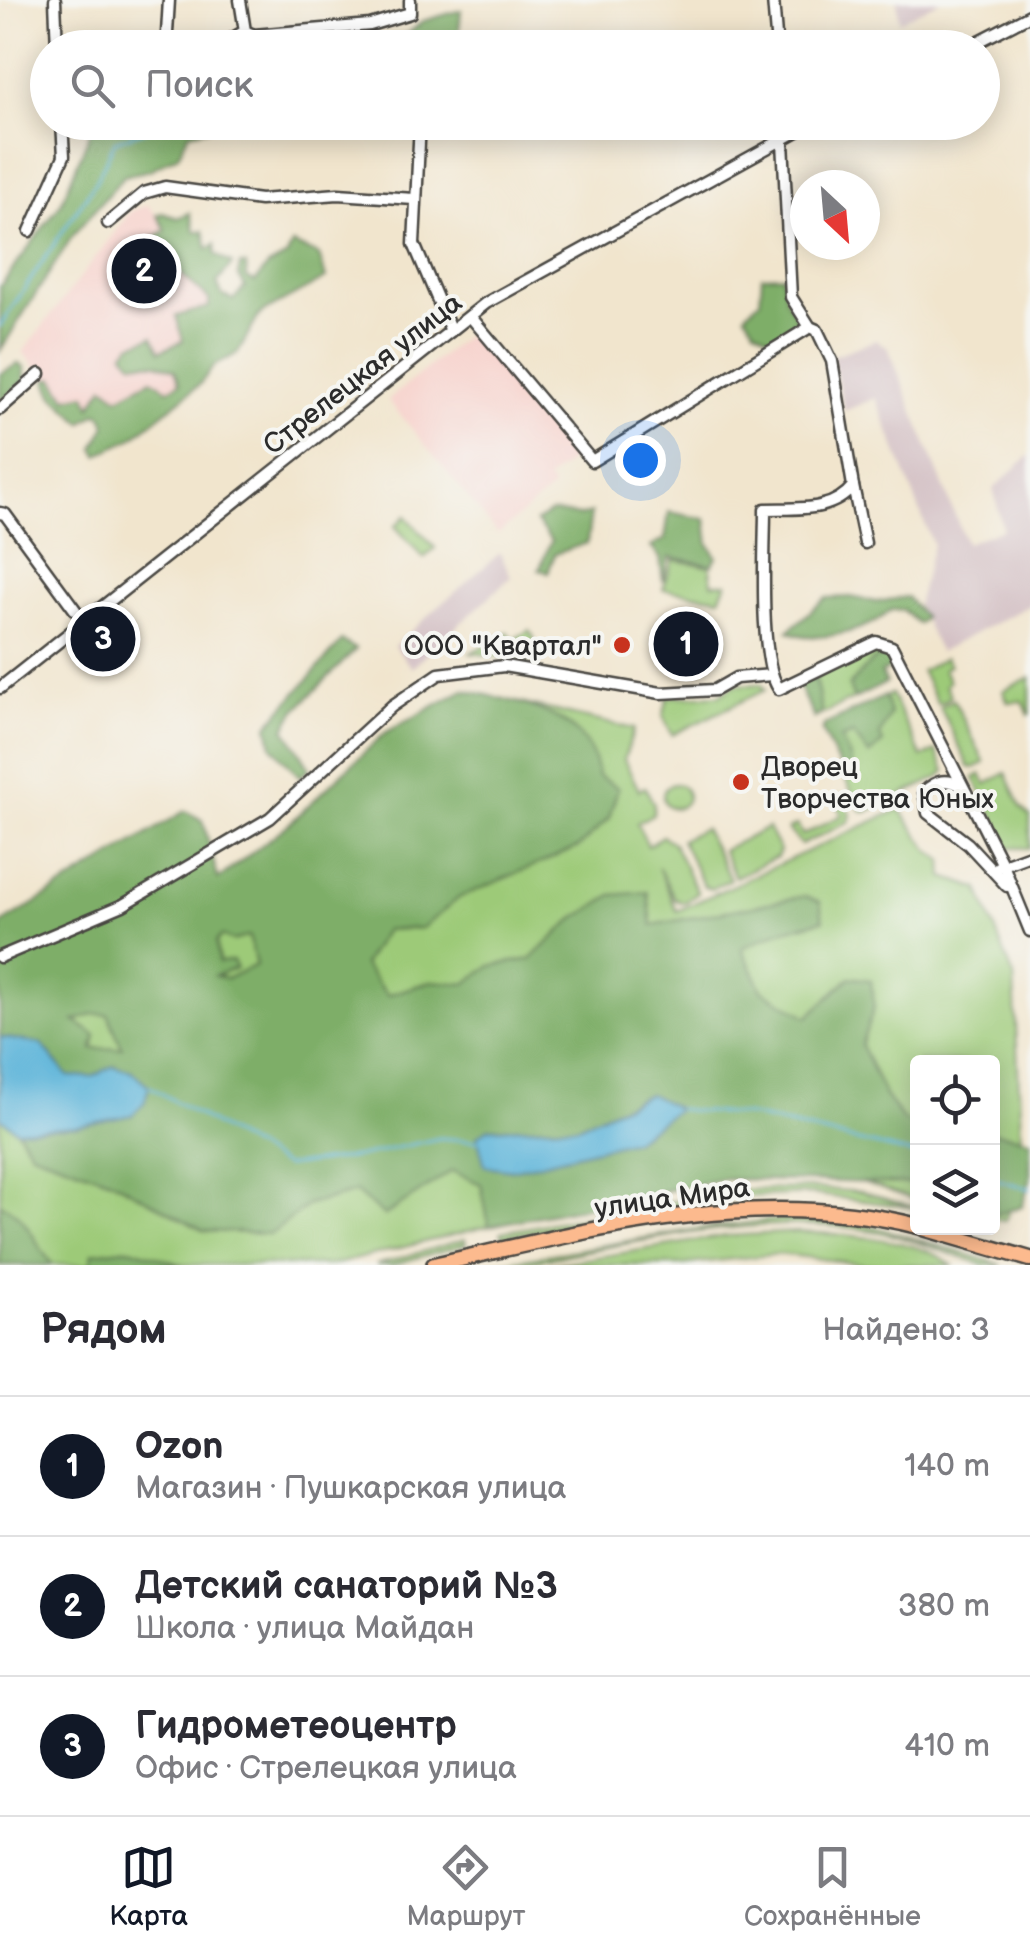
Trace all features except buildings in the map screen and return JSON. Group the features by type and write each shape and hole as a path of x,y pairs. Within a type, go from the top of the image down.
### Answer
{"main road":[{"name":"улица Мира","path":"434,1265 722,1210 798,1207 866,1213 910,1224"},
{"name":"улица Мира","path":"948,1235 1030,1259"}],"street":[{"path":"55,0 56,30"},
{"path":"168,30 169,0"},
{"path":"240,0 245,30"},
{"path":"774,0 775,30"},
{"path":"312,30 370,25 410,6"},
{"path":"1000,31 1030,16"},
{"path":"30,231 64,156 63,140"},
{"path":"419,140 414,244 451,331"},
{"name":"Стрелецкая улица","path":"0,688 470,316 779,140"},
{"path":"783,140 791,297 810,327 817,330 832,362 864,542"},
{"path":"108,223 133,200 165,187 260,200 338,194 414,198"},
{"path":"470,316 592,462 810,327"},
{"path":"0,409 40,374"},
{"path":"852,486 842,499 821,506 766,509 766,612 772,675 780,689 876,642 892,647 963,786 1030,931"},
{"path":"0,513 6,514 84,622"},
{"path":"0,957 123,905 270,818 392,706 439,674 504,666 661,693 715,690 736,678 772,675"},
{"path":"963,786 950,780 934,783 924,792 928,813 998,867"},
{"path":"998,867 1030,855"}],"shaded area":[{"path":"897,0 941,0 899,21"},
{"path":"148,205 254,330 119,437 99,412 83,425 23,352 131,211"},
{"path":"472,331 575,457 547,480 553,488 498,534 388,400"},
{"path":"876,340 888,347 966,543 1003,529 993,489 1030,455 1030,605 939,652 917,605 933,545 876,398 844,411 832,356"},
{"path":"500,553 511,577 412,668 394,646"}],"green space":[{"path":"461,10 459,30 413,30 423,21"},
{"path":"87,140 186,140 178,155 150,170 124,176 73,235 0,351 0,287 61,203"},
{"path":"190,213 195,231 204,231 208,249 215,244 216,255 232,264 217,283 222,295 233,300 245,287 238,275 240,265 246,265 247,278 255,282 268,266 287,256 292,244 319,255 326,278 260,314 238,353 214,366 199,385 131,439 98,455 94,448 106,425 102,415 97,413 82,423 53,395 46,379 54,378 67,398 86,394 91,406 104,386 119,397 152,379 168,389 180,383 175,370 157,363 132,362 124,353 131,344 153,336 160,351 183,341 176,316 209,307 209,299 180,273 154,280 155,260 146,242 166,230 157,215 178,218"},
{"path":"782,275 786,299 798,320 777,342 755,328 745,314 760,300 762,276"},
{"path":"18,364 25,367 25,381 0,401 0,374"},
{"path":"551,512 580,516 591,513 587,543 555,554 548,572 539,570 551,541 536,522"},
{"path":"669,512 706,519 709,544 717,557 712,565 669,557 663,582 660,558 651,547 665,539"},
{"path":"406,516 435,548 424,558 395,526"},
{"path":"673,560 710,566 712,583 727,583 720,598 663,589"},
{"path":"907,597 924,618 918,624 903,610 891,610 842,634 813,637 788,631 826,598 876,602"},
{"path":"530,630 541,653 540,661 471,653 508,632 514,639"},
{"path":"342,641 356,649 295,711 285,728 310,768 300,777 272,746 268,725"},
{"path":"873,648 888,654 894,666 881,673 886,683 814,718 798,685"},
{"path":"888,654 894,666 881,673 886,683 854,699 849,686 873,660"},
{"path":"945,658 949,665 943,669 949,682 945,685 951,697 938,704 921,671"},
{"path":"815,677 822,714 814,718 798,685"},
{"path":"1030,677 1029,715 1023,701 1008,702 1003,691"},
{"path":"761,684 765,690 672,735 663,716 668,697 719,695 735,685"},
{"path":"464,690 634,729 624,760 639,790 645,787 654,804 653,814 637,823 648,846 662,836 673,843 698,893 684,903 676,900 658,867 677,911 900,809 930,851 943,860 944,877 979,889 1014,977 1023,1182 1005,1221 1000,1220 1000,1055 910,1055 910,1198 862,1182 724,1179 489,1226 332,1265 0,1265 0,969 48,960 217,880 289,824 385,733"},
{"path":"464,690 527,705 566,723 592,754 598,776 618,788 609,818 579,847 460,897 422,928 385,930 363,965 387,995 432,981 465,984 490,966 531,959 570,922 612,895 648,892 652,925 805,896 820,902 823,920 777,932 742,948 762,990 808,1017 850,977 871,980 874,1008 861,1045 884,1094 904,1121 910,1122 910,1184 724,1179 489,1226 481,1184 452,1171 384,1216 356,1192 308,1205 271,1234 204,1231 111,1180 31,1152 17,1130 79,1126 114,1066 92,1077 68,1076 41,1044 0,1037 0,925 185,811 203,820 218,879 289,824 385,733","holes":["221,936 233,941 249,936 256,965 226,979 215,976 237,968 233,961 219,962 216,942","108,1014 122,1048 93,1049 96,1035 75,1021","649,1094 677,1109 633,1141 489,1128 578,1126"]},
{"path":"891,694 922,757 936,751 945,771 940,777 866,812 860,809 822,731 825,725"},
{"path":"885,696 890,714 880,735 883,743 869,755 853,734 841,739 851,759 851,775 843,774 822,731 825,725"},
{"path":"954,700 985,763 974,768 969,767 940,707"},
{"path":"1006,773 1021,807 1030,816 1030,848 1009,848 974,778 981,774 986,784"},
{"path":"675,784 687,796 675,808 663,796"},
{"path":"841,795 851,814 849,822 801,845 788,829 797,825 803,835 842,815 834,798"},
{"path":"704,828 730,879 711,889 704,886 681,840"},
{"path":"768,828 780,851 777,857 735,877 722,850"},
{"path":"1000,1133 1030,1139 1030,1180 1022,1206 1000,1213"},
{"path":"812,1188 861,1192 910,1207 811,1194 737,1197 503,1237 501,1232 737,1190"},
{"path":"0,1204 18,1215 53,1265 0,1265"},
{"path":"784,1219 865,1224 1002,1265 985,1265 876,1231 774,1225 686,1234 513,1265 488,1265 697,1229"},
{"path":"799,1232 901,1243 952,1265 870,1265 780,1254 679,1265 549,1265 725,1236"},
{"path":"465,1239 466,1244 392,1265 376,1265"},
{"path":"130,1248 183,1265 90,1265 93,1253"}],"water":[{"path":"0,1037 41,1044 68,1076 92,1077 113,1066 132,1071 149,1086 144,1103 132,1115 79,1126 17,1130 0,1118"},
{"path":"649,1094 678,1109 633,1140 512,1170 485,1166 477,1136 489,1128 578,1126"}],"waterway":[{"path":"0,326 96,181 118,140"},
{"path":"149,1086 285,1166 356,1157 440,1138 478,1141"},
{"path":"678,1109 750,1116 910,1153"},
{"path":"1000,1180 1030,1189"}],"place":[{"name":"Детский санаторий №3","path":"144,271"},
{"name":"Гидрометеоцентр","path":"103,639"},
{"name":"Ozon","path":"686,644"},
{"name":"ООО \"Квартал\"","path":"622,645"},
{"name":"Дворец Творчества Юных","path":"741,782"}]}
